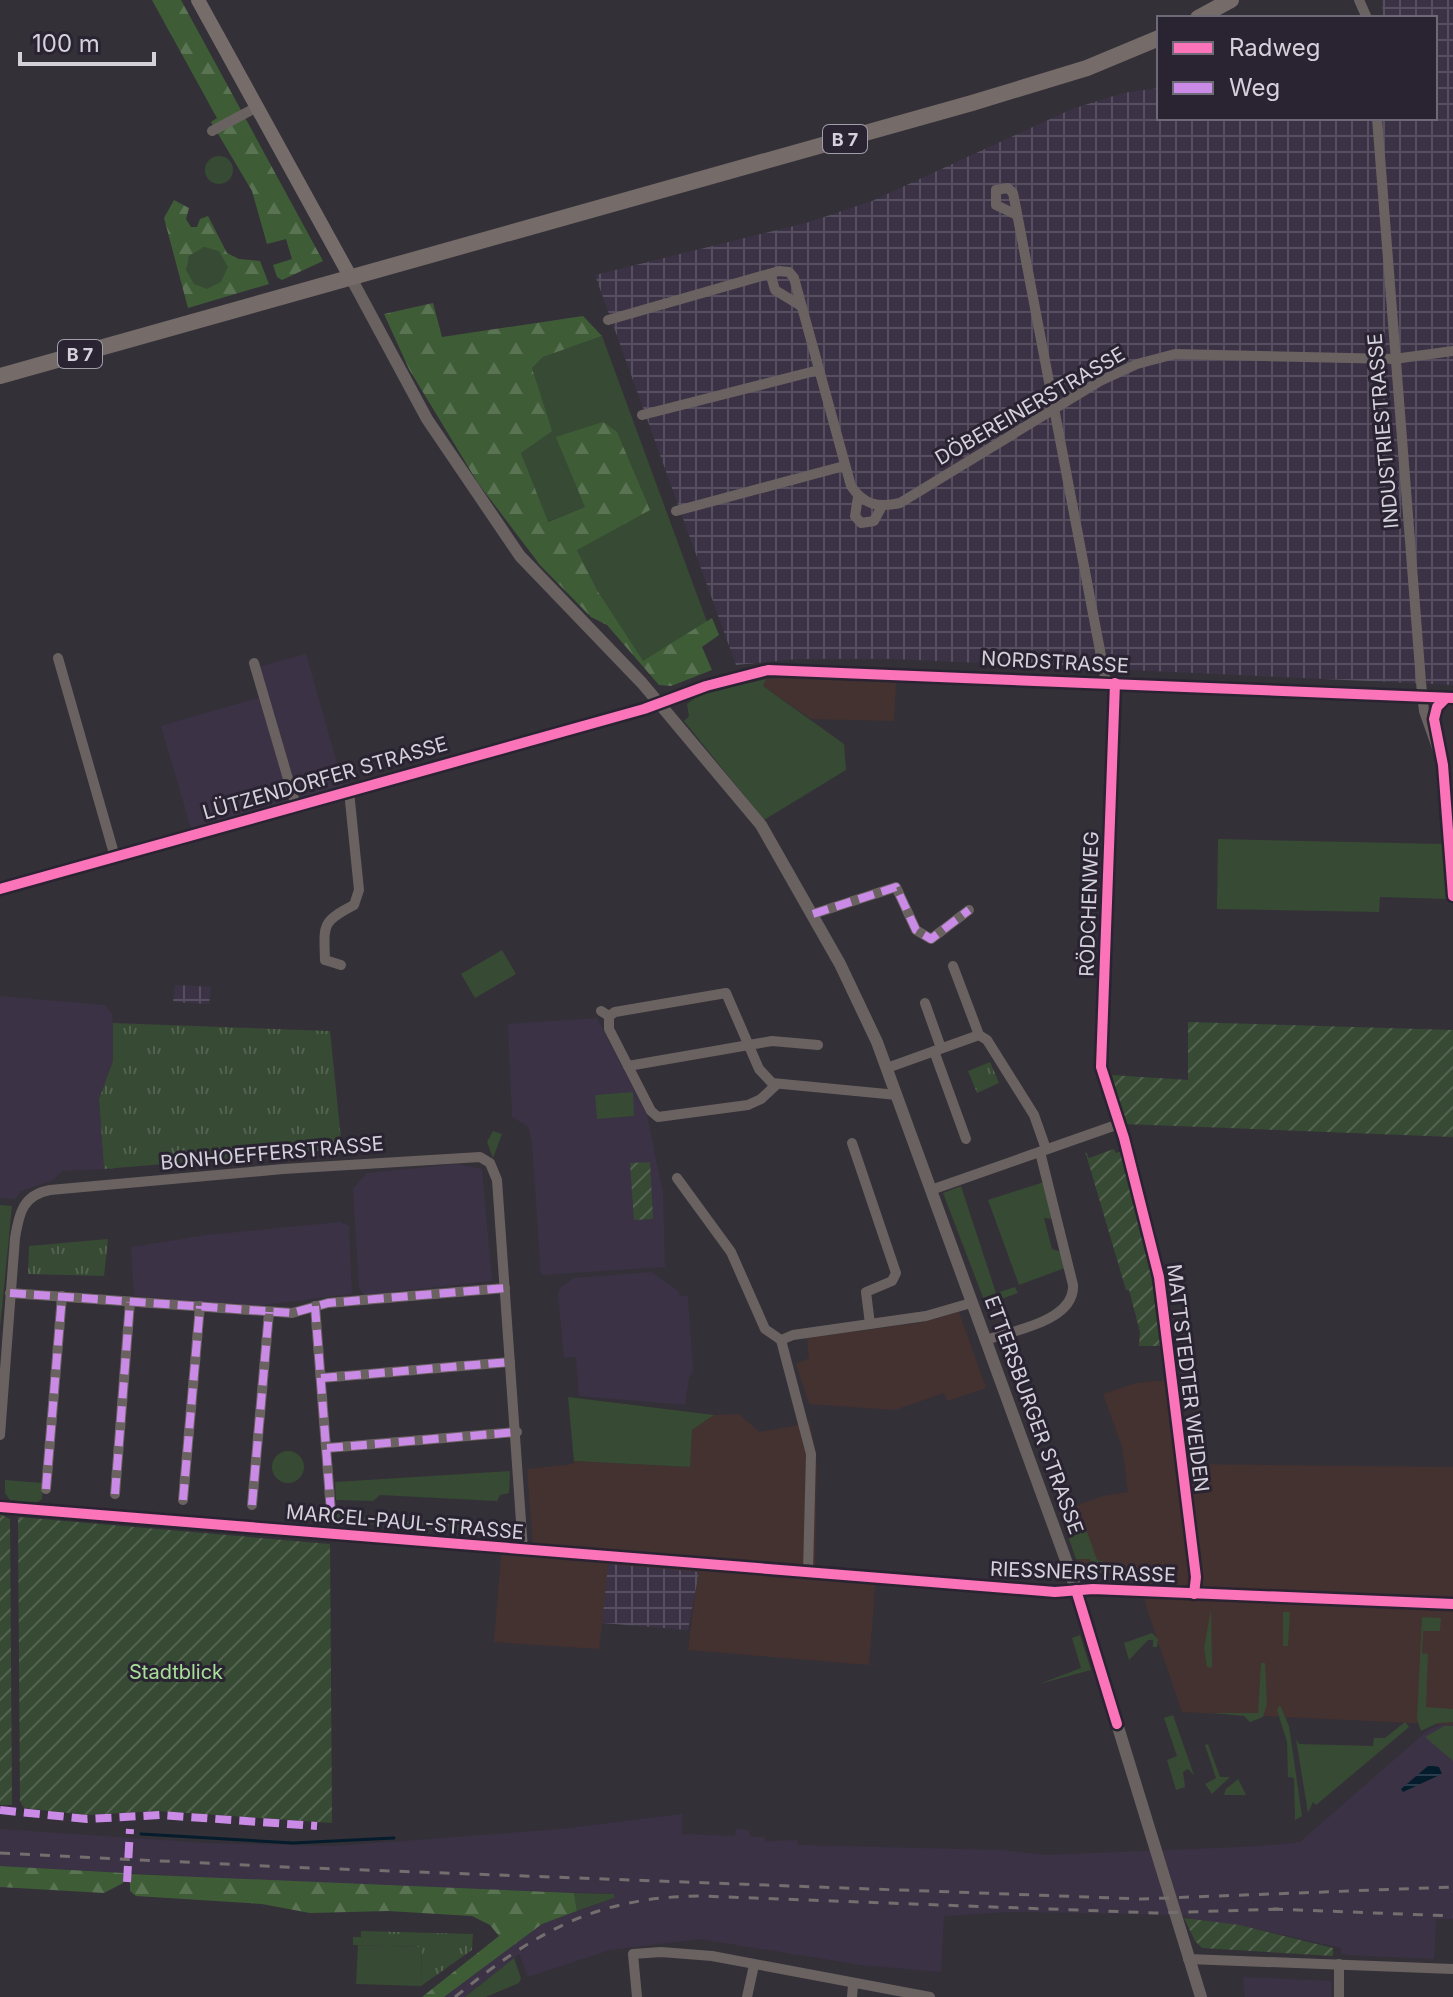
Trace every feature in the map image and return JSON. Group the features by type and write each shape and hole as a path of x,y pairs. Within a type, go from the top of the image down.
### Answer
{"main road":[{"path":"198,0 351,278"},
{"path":"1202,16 1231,0"},
{"name":"B 7","path":"0,376 1013,91 1087,68 1157,39"}],"street":[{"path":"212,131 257,107"},
{"name":"INDUSTRIESTRASSE","path":"1377,120 1422,696 1428,726 1435,737"},
{"name":"RÖDCHENWEG","path":"1017,215 1053,410 1111,683 1101,1067 1119,1124"},
{"path":"608,320 789,272 794,278 844,466 858,497 882,506"},
{"path":"771,276 775,290 801,306"},
{"name":"ETTERSBURGER STRASSE","path":"351,278 427,419 484,507 520,556 660,703 742,798 813,914 866,1014 1076,1590 1201,1997"},
{"name":"DÖBEREINERSTRASSE","path":"858,497 855,516 861,523 874,521 882,506 900,503 1053,410 1137,364 1175,354 1394,359 1453,351"},
{"path":"642,415 819,370"},
{"path":"676,511 844,466"},
{"path":"58,658 115,857"},
{"name":"LÜTZENDORFER STRASSE","path":"254,663 296,806"},
{"name":"NORDSTRASSE","path":"660,703 739,676 768,670 1450,698"},
{"name":"INDUSTRIESTRASSE","path":"1450,698 1437,707 1434,719 1435,737 1443,765 1453,896"},
{"name":"LÜTZENDORFER STRASSE","path":"1,886 115,857 660,703"},
{"name":"LÜTZENDORFER STRASSE","path":"341,965 325,960 324,930 332,917 354,905 359,890 349,791"},
{"path":"813,914 896,887 916,930 931,939 969,910"},
{"path":"953,966 979,1035 987,1040 1034,1115 1073,1285 1072,1300 1061,1312 985,1340"},
{"path":"776,1085 761,1099 748,1105 663,1119 651,1111 609,1029 605,1014 726,993 759,1069 776,1085 897,1095"},
{"path":"925,1003 966,1139"},
{"path":"887,1068 979,1035"},
{"path":"628,1066 772,1041 818,1045"},
{"path":"931,1190 1119,1124"},
{"name":"MATTSTEDTER WEIDEN","path":"1119,1124 1159,1277 1196,1577 1194,1594"},
{"path":"852,1143 896,1273 892,1281 866,1292 870,1324"},
{"name":"BONHOEFFERSTRASSE","path":"0,1435 2,1368 19,1214 27,1201 42,1192 468,1156 490,1163 495,1172 517,1432 523,1550"},
{"path":"677,1178 731,1252 765,1329 781,1340 811,1454 808,1572"},
{"path":"10,1293 292,1313 315,1306 505,1288"},
{"path":"46,1489 62,1296"},
{"path":"115,1494 130,1302"},
{"path":"781,1340 926,1316 971,1303"},
{"path":"183,1500 200,1306"},
{"path":"315,1306 331,1512"},
{"path":"252,1505 269,1312"},
{"path":"321,1378 510,1362"},
{"path":"327,1448 517,1432"},
{"name":"MARCEL-PAUL-STRASSE","path":"0,1507 808,1572"},
{"name":"RIESSNERSTRASSE","path":"808,1572 1076,1590 1453,1604"},
{"path":"637,1997 633,1954 676,1952 754,1965 853,1991 930,1997"},
{"path":"1188,1959 1453,1969"},
{"path":"1339,1964 1339,1997"},
{"path":"747,1997 754,1965"}],"shaded area":[{"path":"1382,0 1453,0 1453,685 895,659 797,659 736,665 595,275 806,223 872,201 1072,109 1123,93 1157,88 1157,120 1437,120 1437,16 1383,16"},
{"path":"306,654 344,788 192,832 161,726 265,696 258,667"},
{"path":"798,677 896,682 894,721 811,719 763,686 766,679"},
{"path":"175,985 211,987 209,1004 173,1002"},
{"path":"0,996 105,1005 112,1014 114,1033 113,1061 99,1099 104,1169 62,1171 53,1180 21,1191 15,1199 0,1198"},
{"path":"597,1018 647,1115 663,1194 665,1267 541,1275 532,1143 528,1126 512,1117 508,1024"},
{"path":"457,1164 482,1169 492,1281 364,1295 359,1287 353,1189 367,1173"},
{"path":"340,1222 349,1226 352,1294 256,1306 134,1296 131,1247 207,1235"},
{"path":"651,1272 678,1291 680,1296 688,1296 693,1371 689,1377 685,1405 579,1396 576,1357 564,1357 558,1295 560,1288 574,1278"},
{"path":"959,1312 986,1388 948,1401 944,1393 895,1410 809,1404 796,1364 809,1358 807,1338 919,1323"},
{"path":"1166,1380 1178,1464 1453,1467 1453,1725 1182,1712 1146,1606 1141,1575 1092,1573 1079,1566 1059,1512 1103,1496 1128,1492 1122,1447 1103,1394 1136,1383"},
{"path":"739,1414 759,1432 810,1423 817,1465 815,1568 876,1576 869,1665 688,1650 698,1572 609,1565 599,1649 494,1642 502,1545 533,1547 527,1469 573,1464 574,1461 690,1467 692,1430 714,1415"},
{"path":"608,1564 699,1572 688,1630 602,1623"},
{"path":"1442,1724 1453,1725 1453,1919 1436,1919 1434,1959 1341,1954 1341,1948 1240,1925 1200,1922 1183,1915 1010,1912 944,1916 941,1972 861,1965 699,1939 610,1950 528,1977 519,1954 465,1997 444,1997 542,1924 614,1898 614,1894 319,1884 0,1866 0,1829 206,1843 334,1846 562,1829 682,1814 682,1834 735,1836 736,1829 749,1830 750,1837 764,1837 766,1841 797,1840 798,1845 1001,1850 1047,1855 1264,1846 1300,1842 1427,1731"},
{"path":"1243,1977 1331,1981 1331,1997 1245,1997"}],"green space":[{"path":"152,0 181,0 323,261 282,280 277,277 273,265 292,259 286,239 267,244 252,191 211,122 217,118"},
{"path":"219,156 229,160 233,170 229,180 219,184 209,180 205,170 209,160"},
{"path":"174,200 189,208 186,219 191,227 197,227 200,219 208,216 227,253 239,259 260,261 269,284 188,308 164,218","holes":["204,247 219,251 228,267 221,282 207,289 194,284 186,270 189,256"]},
{"path":"207,247 222,253 228,268 222,283 207,289 192,283 186,268 192,253"},
{"path":"433,303 442,337 583,316 602,336 543,357 532,368 552,431 521,453 548,522 585,507 556,437 603,422 617,432 650,510 577,550 597,590 643,661 712,618 719,635 702,647 712,670 671,686 659,685 607,625 591,617 540,565 478,483 409,369 384,314"},
{"path":"602,336 707,622 643,662 597,590 577,550 585,507 547,522 521,453 551,431 532,368 543,357"},
{"path":"766,679 763,686 844,744 846,770 764,820 684,721 689,716 687,704 699,695"},
{"path":"1218,839 1443,844 1448,899 1380,897 1379,912 1217,909"},
{"path":"502,950 516,974 475,998 461,974"},
{"path":"1188,1022 1453,1030 1453,1137 1124,1124 1112,1075 1188,1080"},
{"path":"113,1023 330,1031 342,1149 104,1169 99,1099 113,1061"},
{"path":"990,1062 999,1083 977,1093 968,1071"},
{"path":"633,1092 634,1116 597,1119 595,1095"},
{"path":"493,1131 502,1134 493,1158 487,1142"},
{"path":"1114,1149 1116,1153 1123,1151 1153,1274 1162,1346 1139,1346 1140,1332 1129,1290 1126,1290 1085,1151 1089,1158"},
{"path":"650,1162 653,1219 634,1220 630,1163"},
{"path":"1044,1182 1053,1219 1044,1218 1052,1249 1061,1252 1065,1268 1019,1285 988,1200"},
{"path":"961,1186 996,1293 1015,1287 1018,1293 993,1302 991,1297 984,1300 943,1193"},
{"path":"0,1205 12,1206 0,1328"},
{"path":"108,1239 104,1276 28,1274 29,1246"},
{"path":"568,1397 714,1415 692,1430 690,1467 574,1461"},
{"path":"288,1451 299,1456 304,1467 299,1478 288,1483 277,1478 272,1467 277,1456"},
{"path":"510,1471 509,1493 500,1495 497,1501 380,1495 373,1501 336,1500 335,1482"},
{"path":"5,1480 43,1483 42,1499 35,1504 10,1500 5,1493"},
{"path":"346,1509 346,1516 498,1528 499,1521 503,1521 503,1530 497,1534 339,1521 336,1515"},
{"path":"0,1514 10,1519 12,1805 0,1805"},
{"name":"Stadtblick","path":"18,1517 330,1544 332,1823 159,1811 87,1815 24,1808 20,1801"},
{"path":"1085,1526 1097,1560 1112,1564 1110,1573 1092,1573 1090,1559 1076,1559 1069,1539"},
{"path":"1211,1609 1212,1668 1207,1667 1204,1648"},
{"path":"1283,1612 1290,1612 1288,1646 1283,1646"},
{"path":"1422,1617 1441,1618 1440,1631 1423,1631 1422,1653 1428,1654 1426,1707 1453,1709 1453,1722 1438,1723 1421,1731 1417,1719"},
{"path":"1152,1633 1158,1639 1157,1647 1153,1647 1153,1640 1148,1640 1129,1660 1124,1643"},
{"path":"1080,1635 1091,1670 1039,1684 1081,1668 1072,1638"},
{"path":"1261,1663 1265,1663 1267,1704 1263,1717 1250,1722 1244,1716 1212,1713 1258,1713"},
{"path":"1280,1705 1289,1726 1302,1816 1295,1820 1294,1778 1288,1777 1287,1742 1277,1710"},
{"path":"1173,1715 1194,1775 1188,1769 1183,1772 1185,1787 1176,1790 1167,1760 1177,1756 1164,1718"},
{"path":"1405,1722 1409,1727 1316,1805 1313,1802 1308,1813 1296,1739 1299,1744 1373,1746 1374,1738 1385,1738"},
{"path":"1444,1726 1453,1726 1453,1761 1425,1737"},
{"path":"1208,1744 1220,1777 1230,1777 1212,1794 1205,1784 1216,1778 1205,1745"},
{"path":"1238,1779 1246,1795 1224,1795 1226,1789"},
{"path":"0,1866 124,1873 123,1883 104,1893 0,1887"},
{"path":"130,1874 574,1893 577,1911 542,1924 444,1997 422,1997 499,1936 490,1925 472,1916 388,1911 310,1913 262,1904 136,1896 130,1891"},
{"path":"574,1893 614,1894 614,1898 577,1911"},
{"path":"1184,1918 1240,1925 1333,1948 1333,1956 1202,1948 1195,1941"},
{"path":"361,1931 473,1934 472,1950 421,1986 422,1947 353,1945 353,1937 361,1937"},
{"path":"358,1945 422,1947 421,1986 356,1984"},
{"path":"514,1958 521,1978 519,1983 486,1997 465,1997"}],"water":[{"path":"1429,1765 1439,1767 1442,1774 1403,1792 1401,1789"}],"waterway":[{"path":"141,1834 293,1843 394,1838"}],"railway":[{"path":"0,1853 284,1867 1140,1899 1453,1887"},
{"path":"455,1997 512,1954 568,1923 628,1903 662,1898 699,1896 1156,1913 1282,1909"},
{"path":"1273,1909 1453,1916"}],"marked path":[{"path":"813,914 896,887 916,930 931,939 969,910"},
{"path":"10,1293 292,1313 328,1303 505,1288"},
{"path":"46,1489 62,1296"},
{"path":"115,1494 130,1302"},
{"path":"183,1500 200,1306"},
{"path":"315,1306 331,1512"},
{"path":"252,1505 269,1312"},
{"path":"321,1378 510,1362"},
{"path":"327,1448 517,1432"},
{"path":"0,1810 87,1819 160,1815 317,1826"},
{"path":"127,1882 130,1829"}],"cycle path":[{"path":"0,889 644,709 706,686 768,670 1453,698"},
{"path":"1115,683 1101,1067 1124,1138 1159,1277 1196,1577 1194,1594"},
{"path":"1446,698 1437,707 1434,719 1443,765 1453,896"},
{"path":"0,1507 1055,1592 1093,1589 1453,1604"},
{"path":"1076,1590 1117,1724"}]}
